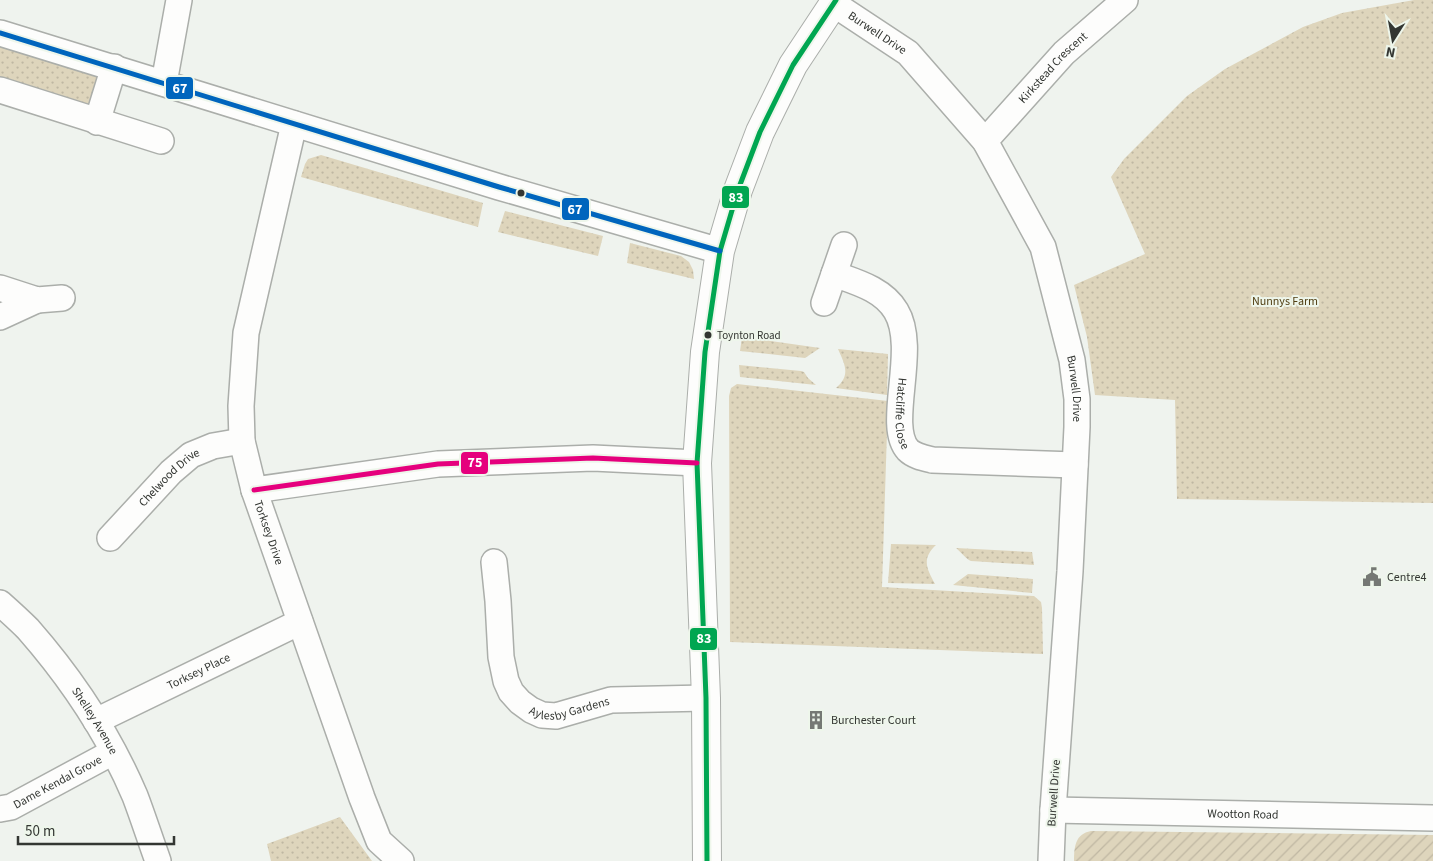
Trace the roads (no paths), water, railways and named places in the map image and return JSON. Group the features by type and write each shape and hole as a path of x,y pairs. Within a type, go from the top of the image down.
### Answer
{"street":[{"path":"164,83 178,0"},
{"name":"Kirkstead Crescent","path":"985,141 1064,53 1125,0"},
{"path":"707,861 706,698 697,463 705,352 720,251 738,190 760,132 793,65 835,2"},
{"name":"Burwell Drive","path":"835,2 908,54 985,141 1043,247 1072,360 1077,399 1077,427 1070,571 1051,861"},
{"path":"0,33 499,187 720,251"},
{"path":"97,122 114,67"},
{"path":"0,90 161,141"},
{"name":"Torksey Drive","path":"294,124 246,333 241,406 242,441 254,490 362,798 379,841 400,861"},
{"path":"824,303 844,245"},
{"name":"Hatcliffe Close","path":"834,274 875,290 896,310 902,323 905,336 905,354 899,426 902,441 908,451 932,460 1075,464"},
{"path":"0,288 37,300"},
{"path":"0,317 37,300 62,298"},
{"name":"Chelwood Drive","path":"110,538 171,472 191,455 213,446 242,441"},
{"path":"254,490 438,464 593,458 697,463"},
{"name":"Aylesby Gardens","path":"494,562 501,657 506,681 511,692 531,710 542,715 556,716 611,700 706,698"},
{"name":"Shelley Avenue","path":"0,603 27,628 62,672 96,722 134,796 158,861"},
{"name":"Torksey Place","path":"96,722 300,622"},
{"name":"Dame Kendal Grove","path":"0,810 12,807 113,752"},
{"name":"Wootton Road","path":"1053,810 1433,818"}],"place":[{"name":"Toynton Road","path":"708,335"},
{"name":"Centre4","path":"1372,577"},
{"name":"Burchester Court","path":"816,720"}],"park label":[{"name":"Nunnys Farm","path":"1285,301"}]}
